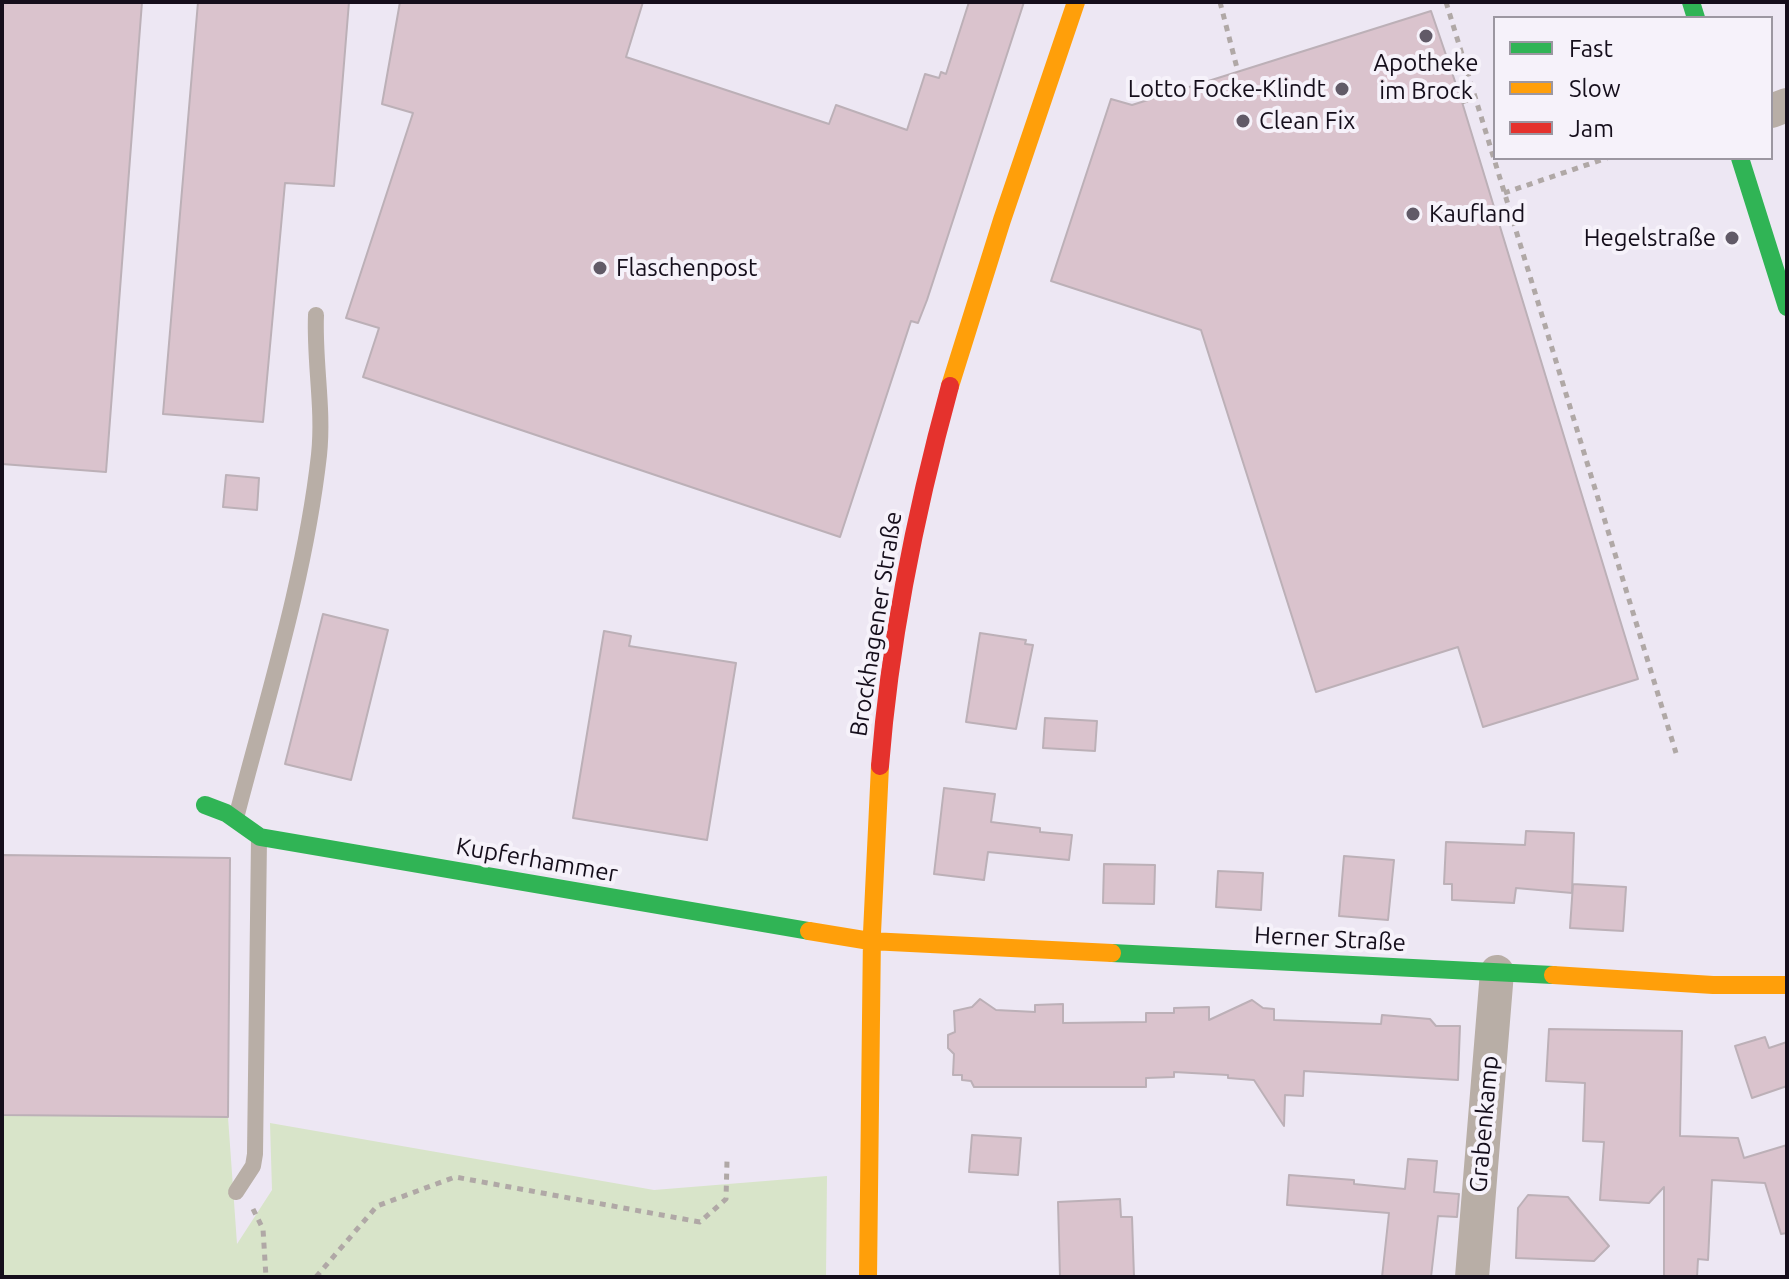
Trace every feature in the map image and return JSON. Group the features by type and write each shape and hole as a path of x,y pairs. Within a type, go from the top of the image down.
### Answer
{"street":[{"name":"Brockhagener Straße","path":"868,1277 870,941 881,753 898,612 919,500 985,275 1076,2"},
{"path":"1741,160 1787,307"},
{"name":"Kupferhammer","path":"205,805 220,809 260,837 870,941"},
{"name":"Herner Straße","path":"870,941 1713,985 1787,985"},
{"name":"Grabenkamp","path":"1472,1277 1497,972"}],"lane":[{"path":"235,819 308,534 321,416 315,346 316,315"},
{"path":"236,1192 253,1166 256,1145 260,837"}],"path":[{"path":"1220,2 1238,72"},
{"path":"1446,2 1493,157"},
{"path":"1462,102 1475,97"},
{"path":"1494,160 1676,753"},
{"path":"1504,193 1601,160"},
{"path":"316,1277 377,1206 455,1177 700,1222 726,1199 727,1161"},
{"path":"236,1192 248,1200 263,1229 266,1277"}],"green space":[{"path":"2,1115 228,1117 237,1244 272,1190 270,1123 654,1190 827,1176 826,1277 2,1277"}],"building":[{"path":"2,2 142,2 106,472 2,464"},
{"path":"198,2 349,2 334,186 285,183 263,422 163,414"},
{"name":"Flaschenpost","path":"400,2 643,2 626,57 829,124 836,105 907,130 925,74 939,78 941,72 946,74 969,2 1024,2 927,300 918,323 911,321 840,537 363,377 379,328 346,318 413,113 382,104"},
{"path":"1431,11 1462,102 1638,679 1483,727 1458,647 1316,692 1201,330 1051,281 1111,99 1132,105"},
{"path":"226,475 259,478 257,510 223,507"},
{"path":"323,614 388,630 351,780 285,764"},
{"path":"604,631 631,636 629,646 736,663 707,840 573,818"},
{"path":"980,633 1026,640 1025,644 1033,645 1016,729 966,722"},
{"path":"1045,718 1097,721 1095,751 1043,748"},
{"path":"944,788 995,794 991,822 1072,835 1069,860 988,852 984,880 934,874"},
{"path":"1526,831 1574,833 1572,893 1516,888 1514,903 1452,900 1452,884 1444,884 1446,842 1525,845"},
{"path":"2,855 230,858 228,1117 2,1115"},
{"path":"1344,856 1394,860 1388,920 1339,916"},
{"path":"1104,864 1155,865 1154,904 1103,903"},
{"path":"1218,871 1263,873 1261,910 1216,907"},
{"path":"1573,884 1626,887 1623,931 1570,928"},
{"path":"980,999 996,1010 1035,1012 1035,1005 1063,1004 1063,1023 1146,1022 1146,1013 1174,1013 1174,1008 1209,1007 1209,1020 1252,1000 1263,1008 1274,1009 1274,1020 1381,1024 1382,1015 1430,1019 1436,1026 1460,1026 1458,1080 1304,1071 1303,1096 1285,1095 1284,1126 1254,1080 1228,1078 1228,1075 1174,1072 1174,1077 1146,1078 1146,1087 974,1087 971,1081 962,1080 962,1075 953,1075 954,1054 948,1048 948,1035 955,1032 954,1011 972,1007"},
{"path":"1549,1029 1682,1031 1680,1136 1738,1138 1744,1158 1787,1145 1787,1233 1781,1234 1765,1183 1712,1180 1708,1260 1698,1259 1697,1277 1664,1277 1664,1187 1649,1203 1600,1200 1604,1142 1583,1141 1585,1083 1546,1081"},
{"path":"1765,1037 1769,1048 1787,1042 1787,1086 1752,1098 1735,1046"},
{"path":"972,1135 1021,1138 1018,1175 969,1172"},
{"path":"1408,1159 1437,1161 1434,1192 1459,1194 1457,1217 1438,1216 1431,1277 1382,1277 1389,1213 1287,1205 1289,1175 1354,1180 1354,1184 1405,1189"},
{"path":"1528,1195 1568,1197 1609,1246 1594,1261 1516,1258 1518,1208"},
{"path":"1120,1199 1121,1217 1132,1217 1134,1277 1060,1277 1058,1202"}],"traffic: fast":[{"path":"1691,2 1695,16"},
{"path":"1741,160 1787,307"},
{"path":"205,805 226,813 260,837 809,931"},
{"path":"1112,953 1553,975"}],"traffic: slow":[{"path":"950,386 1076,2"},
{"path":"868,1277 872,933 880,766"},
{"path":"809,931 870,941 1112,953"},
{"path":"1553,975 1713,985 1787,985"}],"traffic: jam":[{"path":"880,766 890,670 906,574 950,386"}],"place":[{"name":"Apotheke im Brock","path":"1426,36"},
{"name":"Lotto Focke-Klindt","path":"1342,89"},
{"name":"Clean Fix","path":"1243,121"},
{"name":"Kaufland","path":"1413,214"},
{"name":"Hegelstraße","path":"1732,238"},
{"name":"Flaschenpost","path":"600,268"}]}
